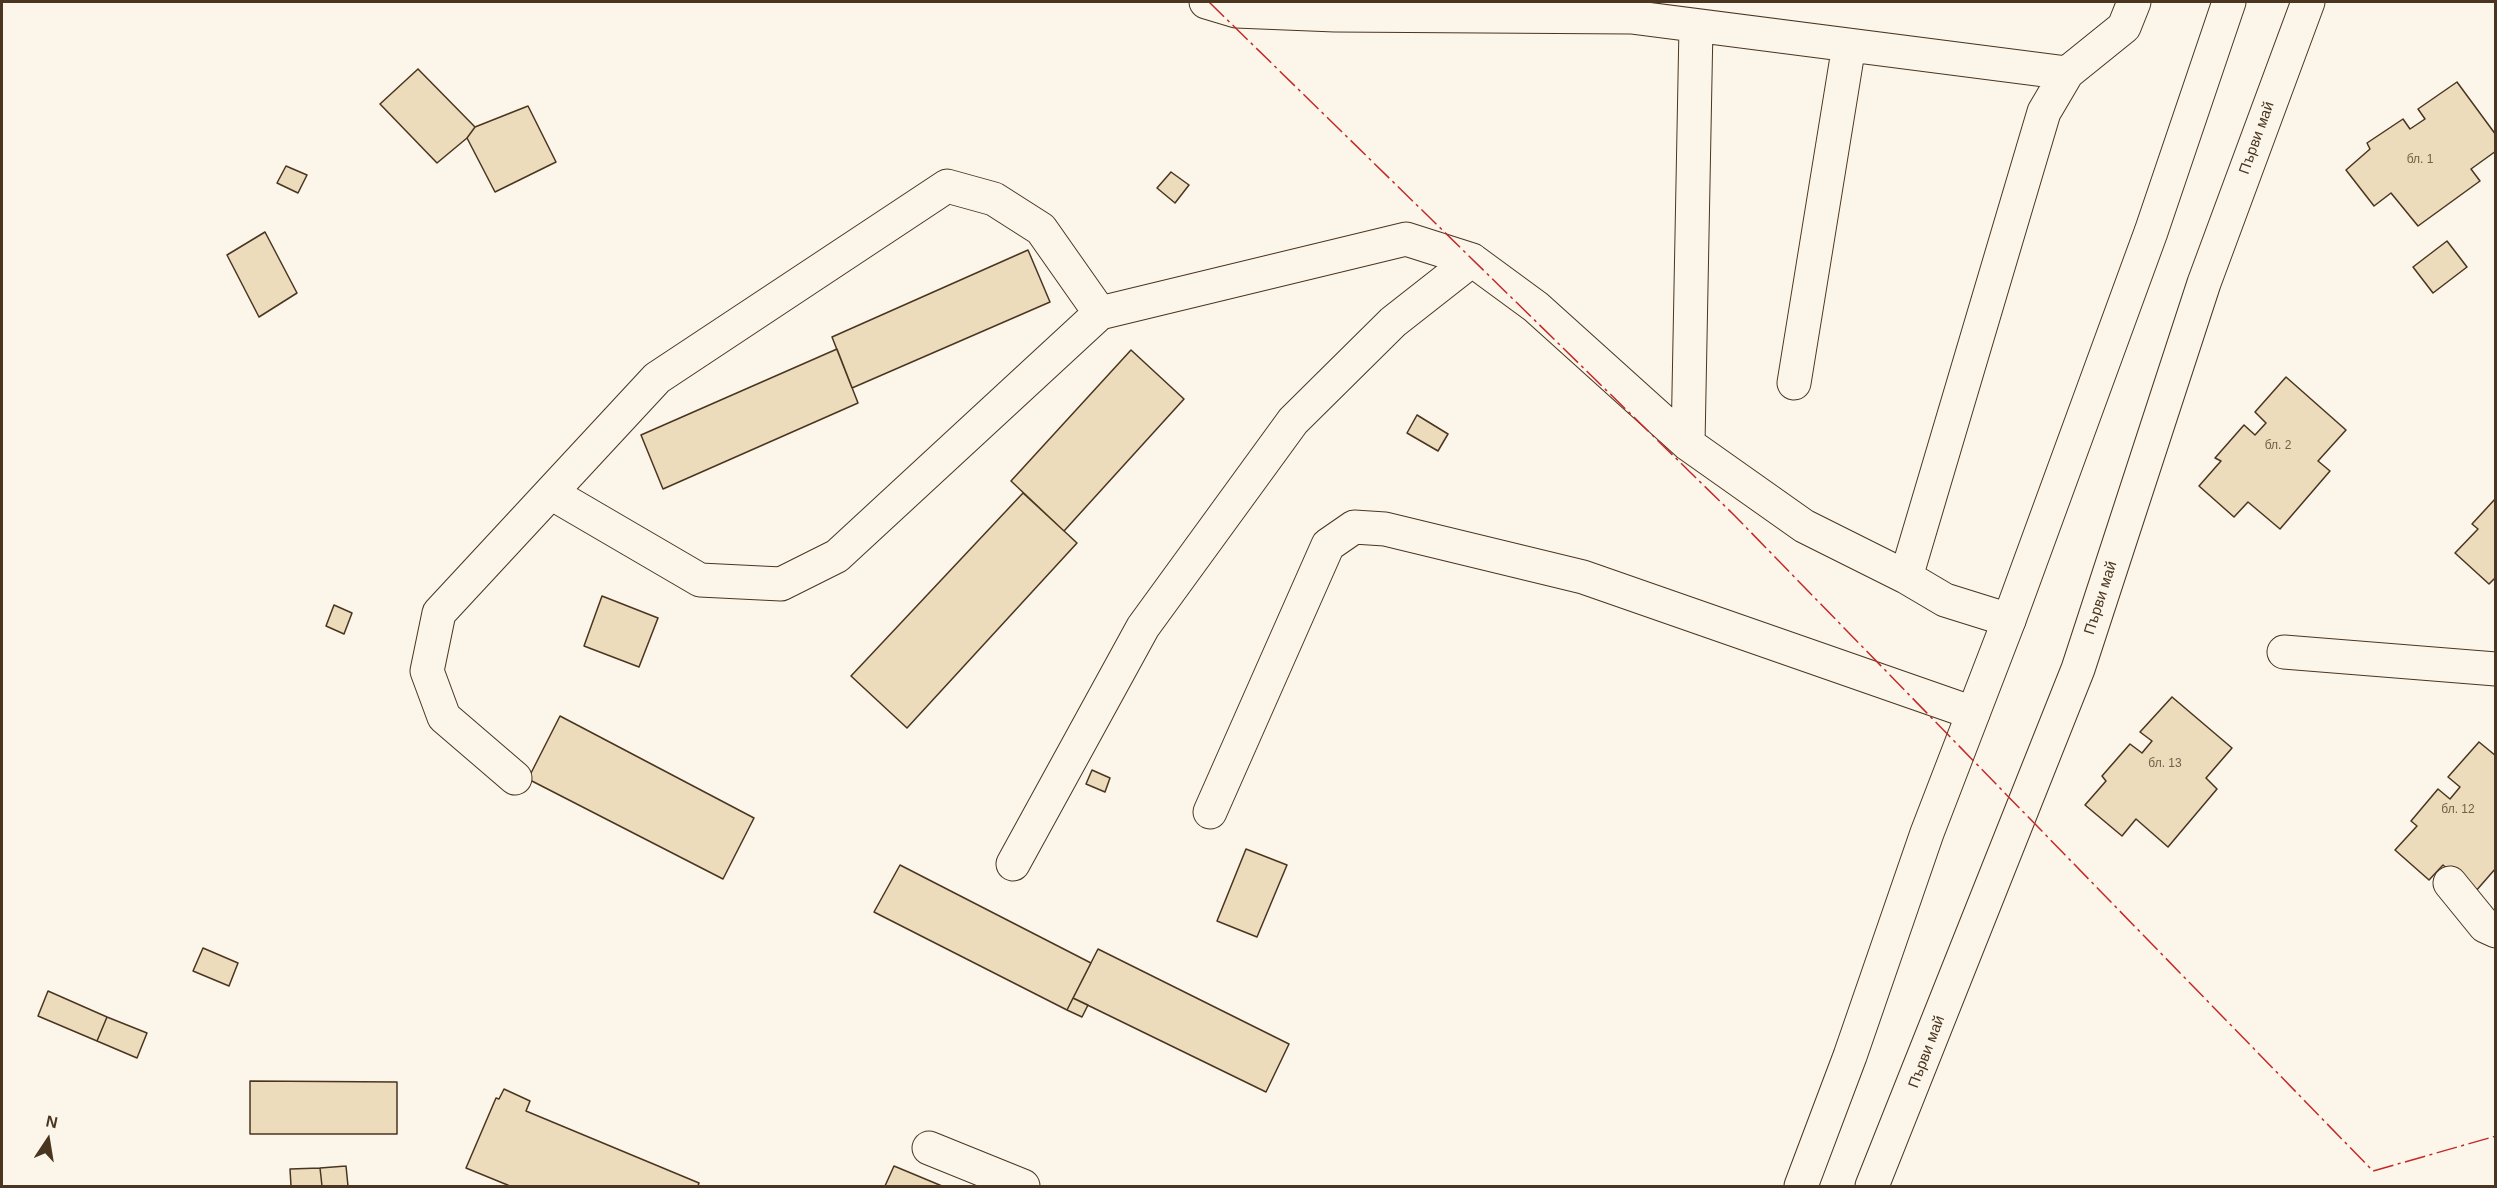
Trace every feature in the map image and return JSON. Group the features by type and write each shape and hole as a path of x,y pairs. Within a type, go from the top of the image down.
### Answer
{"main road":[{"path":"1206,2 1236,10 1335,15 1631,17 2067,73"},
{"path":"1906,577 2044,112 2067,73 2124,27 2134,2"},
{"path":"1801,1186 1850,1056 1927,833 2009,620 2151,232 2229,2"},
{"name":"Първи май","path":"1872,1186 2078,669 2204,283 2308,2"},
{"path":"1689,444 1696,26"},
{"path":"1794,383 1849,45"},
{"path":"515,778 444,717 427,670 439,613 657,378 947,186 994,199 1041,229 1100,313"},
{"path":"551,493 700,580 781,584 837,556 1100,313 1406,239 1472,260 1536,307 1689,444 1804,526 1906,577 1945,600 2009,620"},
{"path":"1013,864 1143,627 1293,421 1393,322 1472,260"},
{"path":"1210,812 1328,545 1354,527 1385,529 1583,577 1973,713"},
{"path":"2284,652 2496,669"},
{"path":"2450,883 2486,926 2496,931"},
{"path":"929,1148 1023,1186"}],"building":[{"path":"418,69 475,127 467,138 437,163 380,104"},
{"path":"2457,82 2496,135 2496,151 2471,169 2480,181 2418,226 2391,193 2374,206 2346,170 2370,149 2367,143 2403,119 2410,129 2425,119 2418,109"},
{"path":"528,106 556,162 495,192 467,138 475,127"},
{"path":"286,166 307,175 298,193 277,183"},
{"path":"1171,172 1189,185 1175,203 1157,188"},
{"path":"265,232 297,293 259,317 227,255"},
{"path":"2447,241 2467,267 2433,293 2413,267"},
{"path":"1028,250 1050,302 852,388 832,337"},
{"path":"837,349 858,403 663,489 641,435"},
{"path":"1131,350 1184,399 1064,531 1011,481"},
{"path":"2286,377 2346,430 2318,461 2330,471 2280,529 2248,502 2234,517 2199,486 2221,461 2215,458 2244,425 2255,435 2266,423 2255,412"},
{"path":"1417,415 1448,434 1438,451 1407,433"},
{"path":"1023,493 1077,543 907,728 851,676"},
{"path":"2496,498 2496,577 2489,584 2455,553 2478,529 2472,524"},
{"path":"602,596 658,618 639,667 584,646"},
{"path":"334,605 352,613 344,634 326,626"},
{"path":"2172,697 2232,748 2206,778 2217,789 2168,847 2136,819 2122,836 2085,805 2106,781 2102,776 2130,744 2142,753 2152,741 2140,732"},
{"path":"560,716 754,818 723,879 528,779"},
{"path":"2479,742 2496,756 2496,868 2475,892 2443,865 2429,880 2395,850 2417,826 2411,821 2438,789 2450,799 2460,787 2448,777"},
{"path":"1092,770 1110,778 1105,792 1086,784"},
{"path":"1246,849 1287,865 1257,937 1217,921"},
{"path":"900,865 1091,963 1067,1010 874,912"},
{"path":"203,948 238,963 229,986 193,971"},
{"path":"1098,949 1289,1044 1266,1092 1073,998"},
{"path":"48,991 107,1017 97,1041 38,1016"},
{"path":"1073,998 1088,1005 1082,1017 1067,1010"},
{"path":"107,1017 147,1033 137,1058 97,1041"},
{"path":"250,1081 397,1082 397,1134 250,1134"},
{"path":"504,1089 530,1101 526,1111 699,1183 698,1186 510,1186 466,1168 496,1098 499,1099"},
{"path":"346,1166 348,1186 322,1186 320,1168"},
{"path":"894,1166 942,1186 885,1186"},
{"path":"320,1168 322,1186 291,1186 290,1169"}],"power":[{"path":"1209,2 1735,516 2373,1171 2496,1136"}]}
